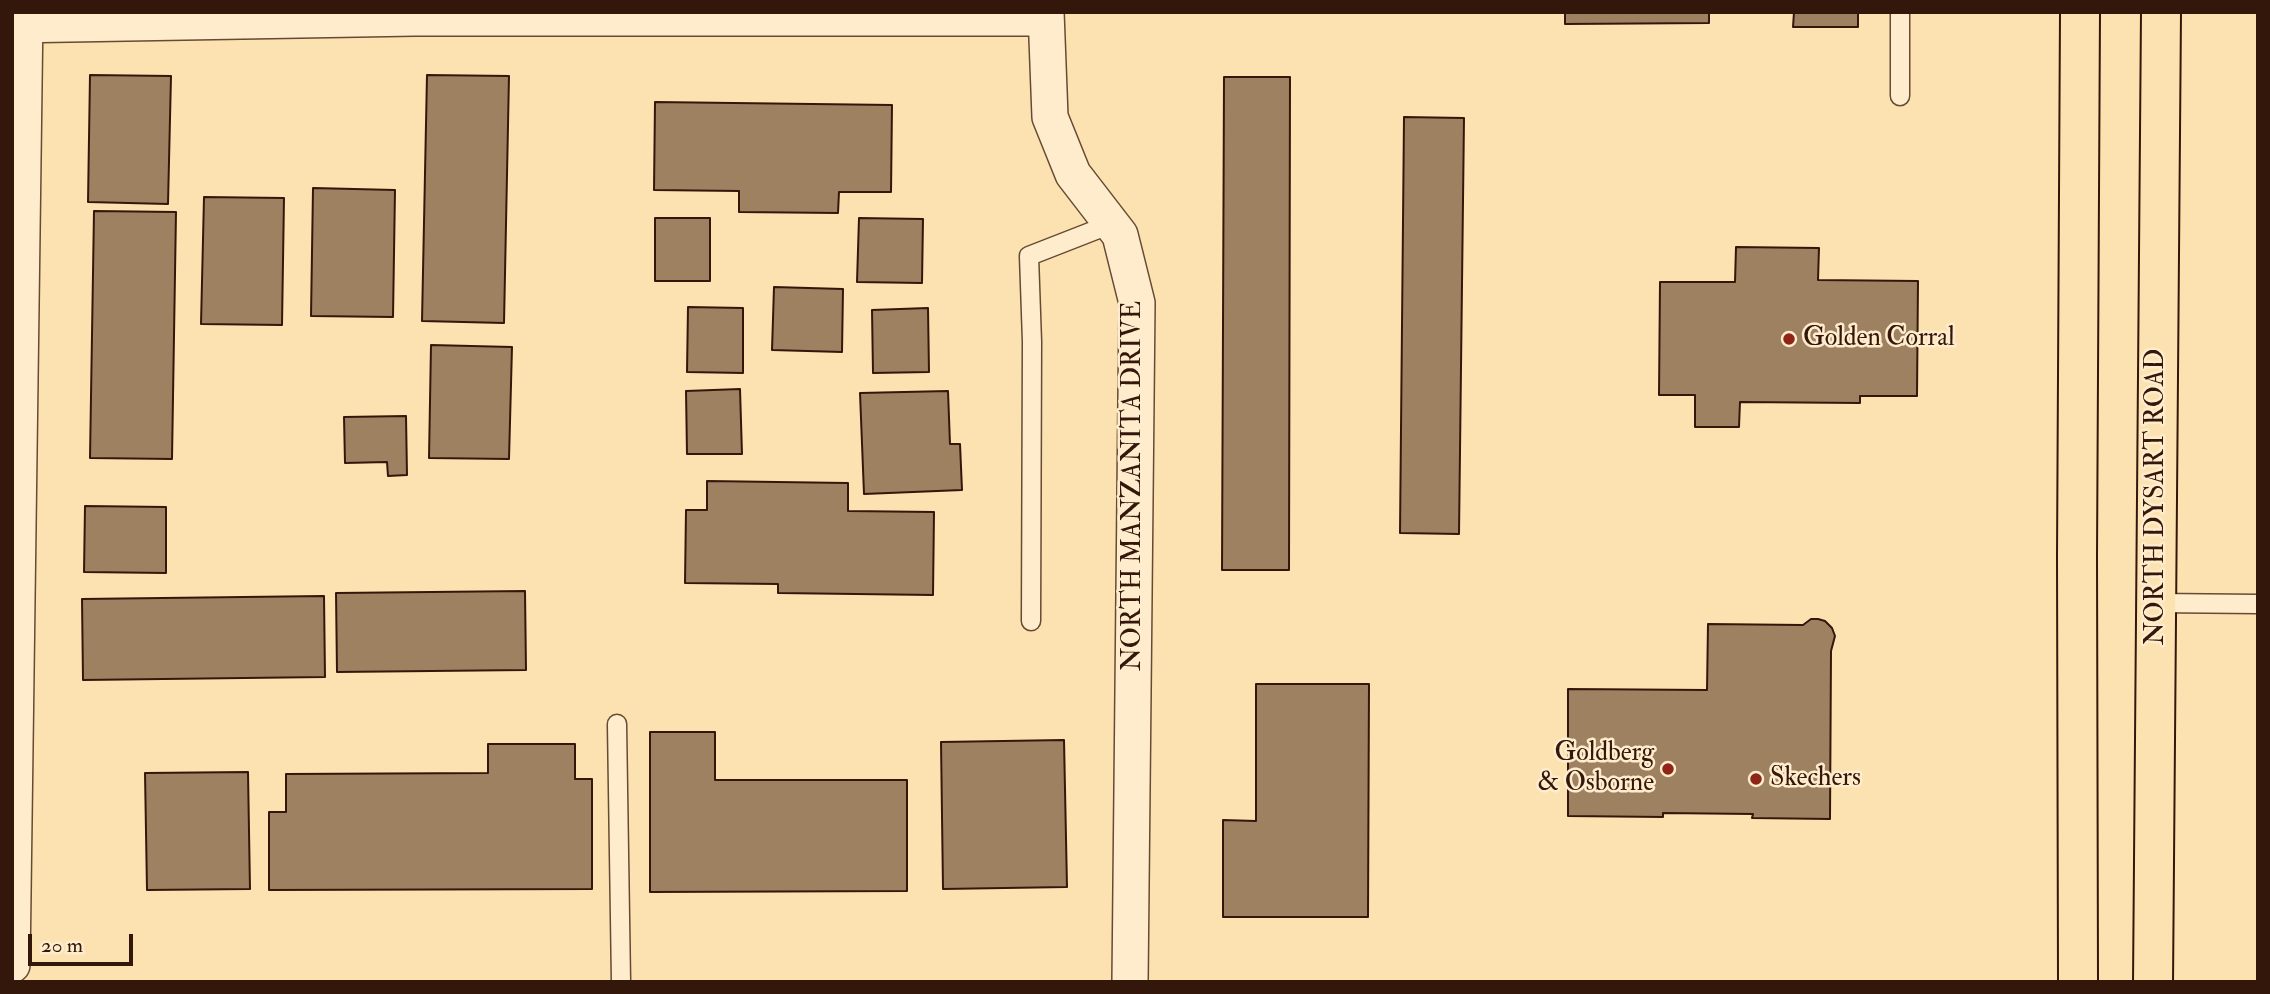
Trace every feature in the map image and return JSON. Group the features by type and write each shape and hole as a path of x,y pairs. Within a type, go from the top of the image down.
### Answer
{"main road":[{"path":"2078,982 2080,12"},
{"name":"NORTH DYSART ROAD","path":"2153,982 2161,12"}],"street":[{"path":"12,965 21,21 415,15 1046,15"},
{"name":"NORTH MANZANITA DRIVE","path":"1046,15 1050,117 1073,174 1120,235 1137,303 1130,982"}],"lane":[{"path":"1900,12 1900,96"},
{"path":"1031,621 1032,342 1029,256 1111,224"},
{"path":"2155,603 2258,604"},
{"path":"617,724 621,982"}],"building":[{"path":"1565,12 1709,12 1709,23 1565,24"},
{"path":"1794,12 1858,12 1858,27 1793,27"},
{"path":"90,75 171,76 168,204 88,202"},
{"path":"427,75 509,76 504,323 422,321"},
{"path":"1224,77 1290,77 1289,570 1222,570"},
{"path":"655,102 892,105 891,192 839,192 838,213 739,212 739,191 654,190"},
{"path":"1404,117 1464,118 1459,534 1400,533"},
{"path":"313,188 395,190 393,317 311,316"},
{"path":"204,197 284,198 282,325 201,324"},
{"path":"94,211 176,212 172,459 90,458"},
{"path":"655,218 710,218 710,281 655,281"},
{"path":"859,218 923,219 922,283 857,282"},
{"name":"Golden Corral","path":"1736,247 1819,248 1818,280 1918,281 1917,396 1860,396 1860,403 1740,402 1739,427 1695,427 1695,395 1659,395 1660,282 1735,282"},
{"path":"774,287 843,289 842,352 772,350"},
{"path":"688,307 743,308 743,373 687,372"},
{"path":"928,308 929,372 873,373 872,310"},
{"path":"431,345 512,347 509,459 429,458"},
{"path":"740,389 742,454 687,454 686,391"},
{"path":"948,391 950,444 960,444 962,490 864,494 860,393"},
{"path":"406,416 407,475 388,476 387,462 345,463 344,417"},
{"path":"707,481 848,483 848,511 934,512 933,595 778,593 778,584 685,583 686,510 707,510"},
{"path":"85,506 166,507 166,573 84,572"},
{"path":"525,591 526,670 337,672 336,593"},
{"path":"324,596 325,677 83,680 82,599"},
{"path":"1811,619 1825,621 1835,636 1831,651 1830,819 1752,818 1753,814 1568,816 1568,689 1707,690 1708,624 1803,625"},
{"path":"1256,684 1369,684 1368,917 1223,917 1223,820 1256,821"},
{"path":"650,732 715,732 715,780 907,780 907,891 650,892"},
{"path":"1064,740 1067,887 943,889 941,742"},
{"path":"488,744 575,744 575,779 592,779 592,889 269,890 269,812 286,812 286,774 488,773"},
{"path":"248,772 250,889 147,890 145,773"}],"place":[{"name":"Golden Corral","path":"1789,339"},
{"name":"Goldberg & Osborne","path":"1668,769"},
{"name":"Skechers","path":"1756,779"}]}
